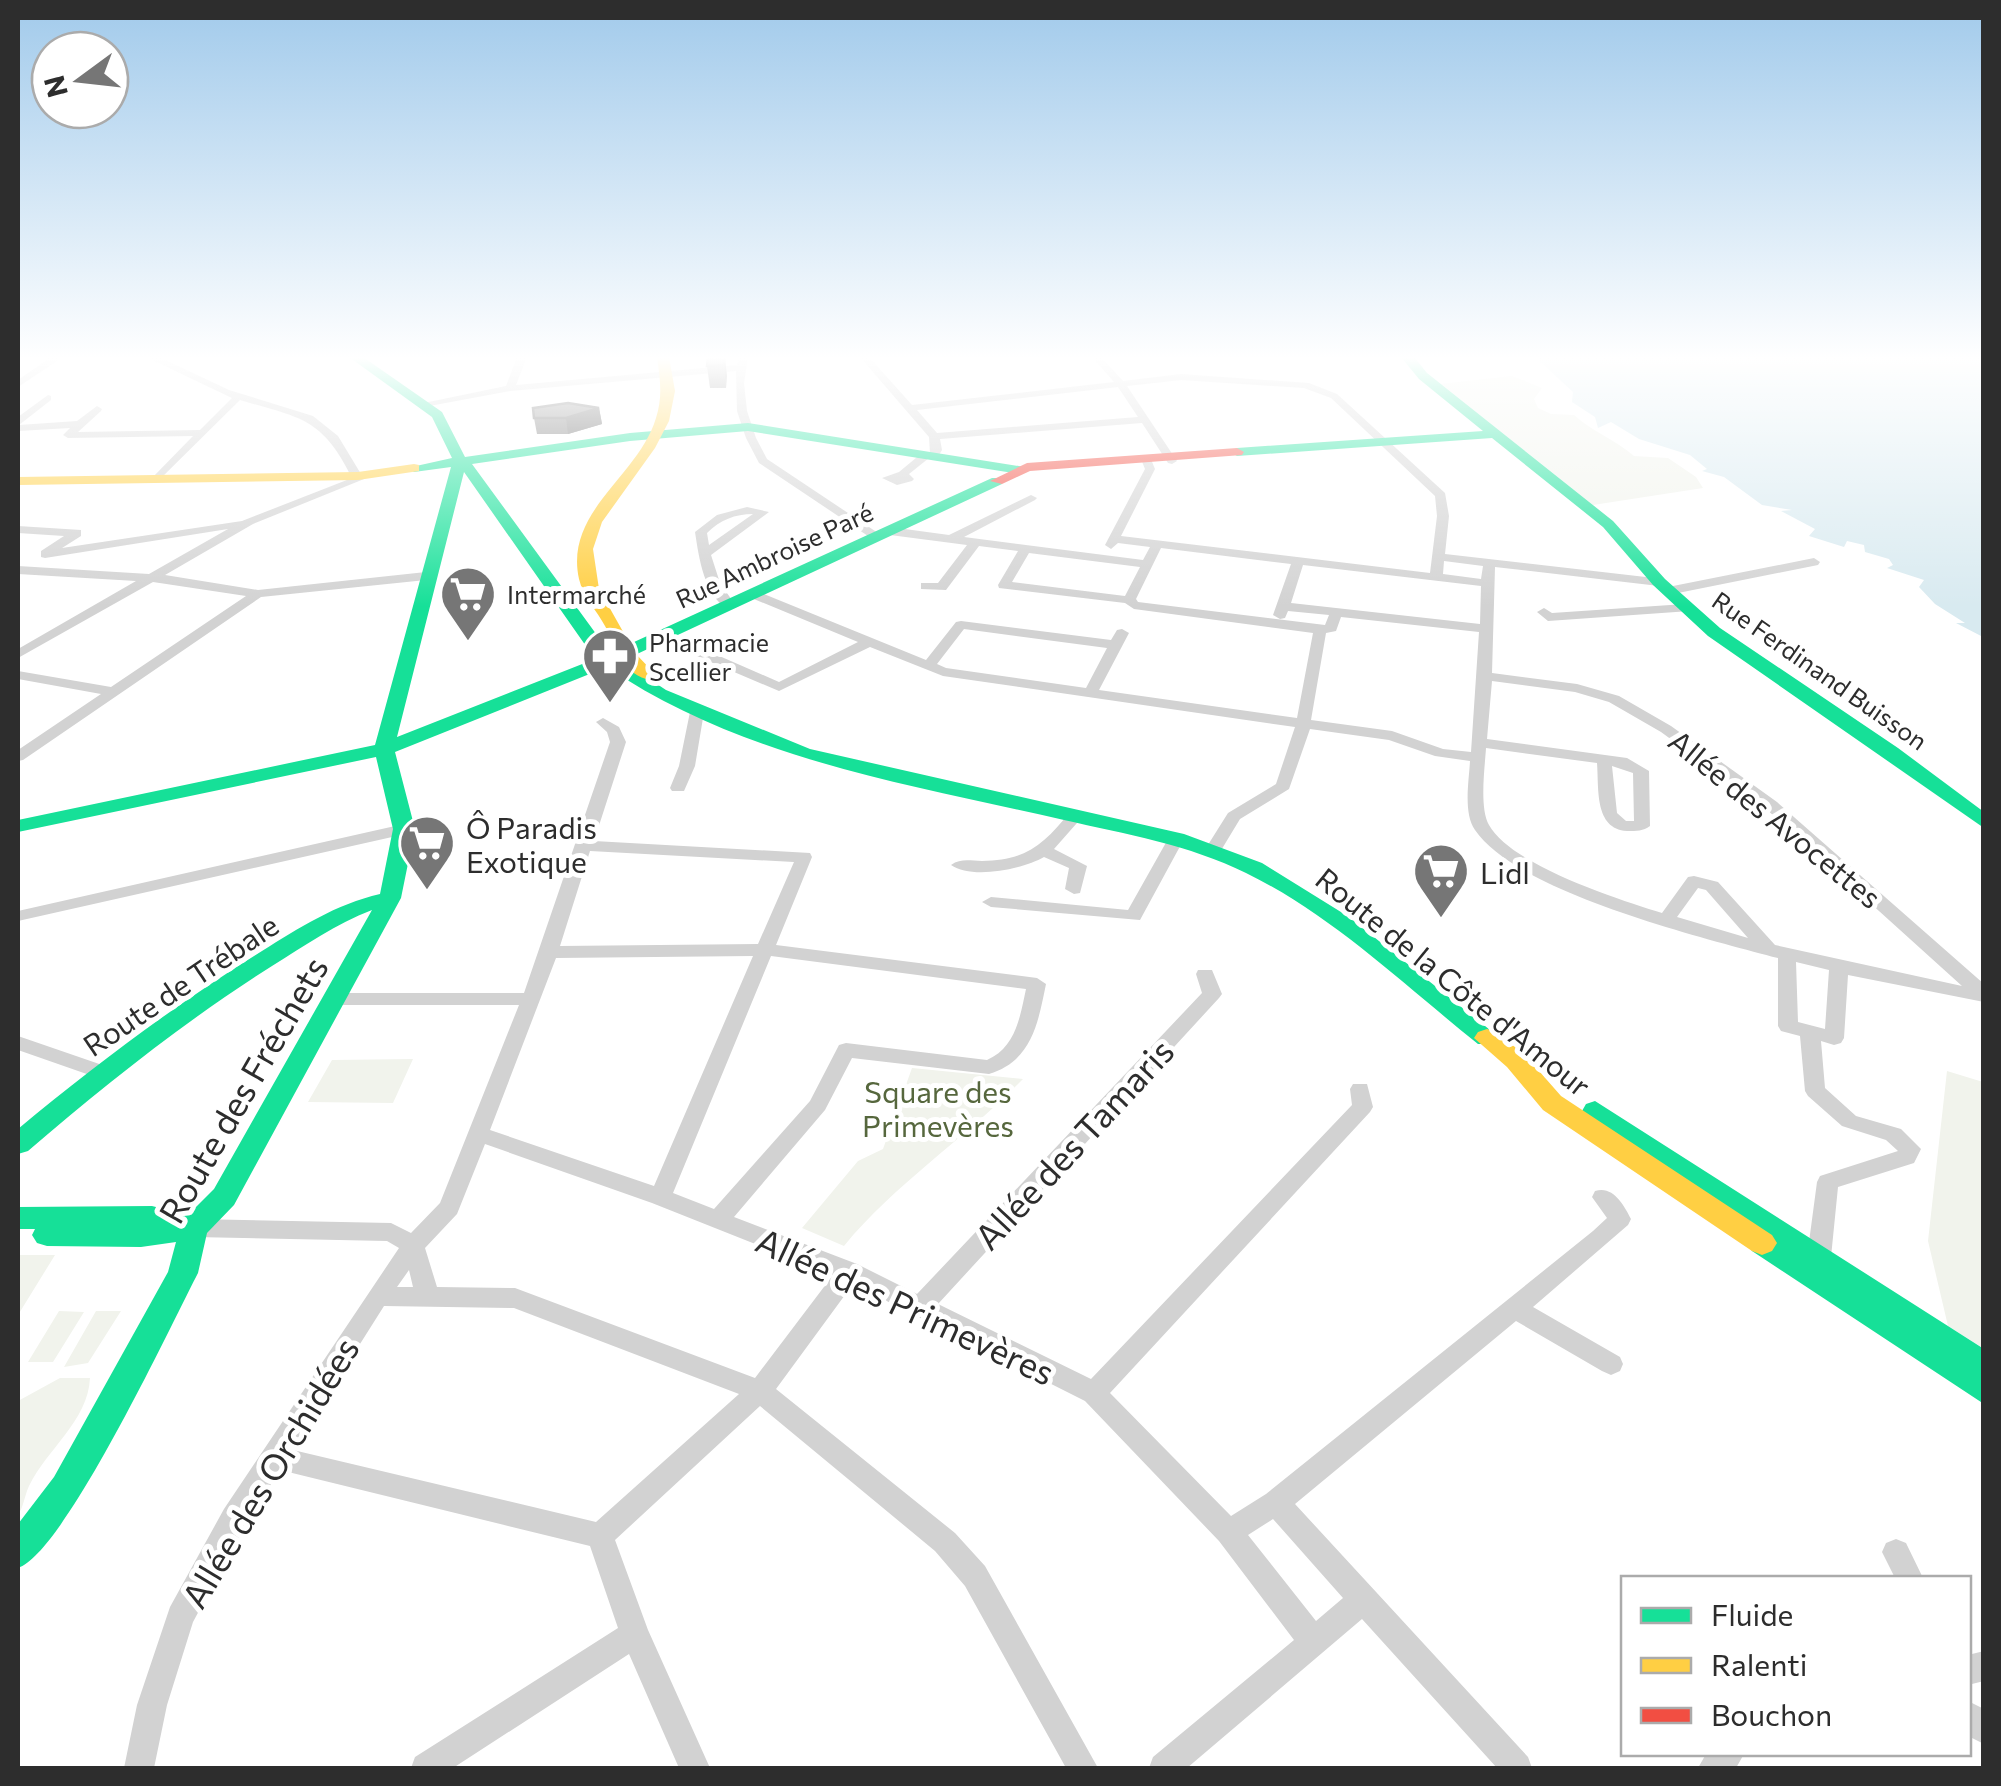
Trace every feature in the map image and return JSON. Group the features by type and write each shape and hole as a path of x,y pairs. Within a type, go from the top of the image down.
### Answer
{"street":[{"path":"157,479 195,440"},
{"path":"334,440 358,476"},
{"path":"451,440 460,461 474,473 615,658 623,644 590,592 585,576 586,545 601,512 653,440"},
{"path":"18,481 358,476 611,440"},
{"path":"753,440 762,462 884,534 1147,564"},
{"path":"859,440 931,449 1018,470"},
{"path":"927,440 931,449"},
{"path":"902,474 931,449 995,440"},
{"path":"1103,559 1159,460 1152,440"},
{"path":"1382,440 1444,502 1436,577"},
{"name":"Rue Ambroise Paré","path":"18,826 384,749 664,637 1018,470 1436,440"},
{"name":"Rue Ferdinand Buisson","path":"1502,440 1608,524 1685,608 1978,812"},
{"path":"384,749 426,576 460,461"},
{"path":"18,654 249,522 355,482 358,476"},
{"path":"948,540 1031,498"},
{"path":"706,552 762,512 738,511 710,522 701,532 706,552 720,599 729,606"},
{"path":"45,554 249,522"},
{"path":"18,530 77,532 19,570"},
{"path":"1114,539 1487,583"},
{"path":"926,586 941,588 975,543"},
{"path":"1128,600 1157,545"},
{"path":"1025,549 1004,585 1128,600 1153,610 1320,630 1331,628 1336,613"},
{"path":"1438,557 1663,586 1814,562"},
{"path":"1438,557 1487,583"},
{"path":"1276,625 1298,561"},
{"path":"1489,563 1478,818 1506,856 1554,880 1778,952 1984,995"},
{"path":"19,570 149,578 258,594 426,576"},
{"path":"18,757 258,594"},
{"path":"754,594 942,672 1392,736 1430,750 1604,760"},
{"path":"1283,606 1485,630"},
{"path":"1544,612 1548,616 1685,608"},
{"path":"928,666 961,625 1119,639 1090,693"},
{"path":"1214,848 1234,816 1283,786 1302,723 1320,630"},
{"path":"664,637 801,696"},
{"path":"779,687 868,642"},
{"name":"Route de la Côte d'Amour","path":"615,658 729,723 810,752 1099,817 1214,848 1252,860 1314,890 1518,1048 1546,1077 1984,1366"},
{"name":"Route de la Côte d'Amour","path":"615,658 696,712 804,754 1176,839 1254,868 1310,898 1516,1062 1552,1102 1984,1390"},
{"path":"18,675 113,692"},
{"name":"Allée des Avocettes","path":"1485,676 1577,688 1614,698 1666,729 1770,805 1984,995"},
{"path":"678,788 687,766 696,712"},
{"path":"413,1246 449,1208 532,999 618,742 614,730 603,722"},
{"name":"Route des Fréchets","path":"18,1550 66,1488 183,1272 194,1228 224,1197 390,898 404,829 384,749"},
{"path":"960,865 1006,868 1048,852 1076,815"},
{"path":"18,916 404,829"},
{"path":"991,902 1134,916 1176,839"},
{"path":"584,846 804,858 660,1197"},
{"path":"1048,852 1078,866 1074,888"},
{"path":"1667,918 1694,881 1712,886 1778,952 1788,1026 1834,1038 1840,968"},
{"name":"Route de Trébale","path":"18,1144 101,1072 232,978 357,904 390,898"},
{"path":"549,952 766,950 1036,984 1022,1042 1010,1060 990,1066 846,1050 818,1105 718,1220"},
{"name":"Allée des Tamaris","path":"920,1307 1212,994 1205,974"},
{"path":"337,999 532,999"},
{"path":"1810,1032 1815,1090 1849,1121 1893,1134 1910,1149 1906,1157 1828,1182 1819,1257"},
{"path":"18,1043 101,1072"},
{"path":"1094,1393 1363,1107 1360,1089"},
{"name":"Allée des Primevères","path":"478,1134 660,1197 850,1271 1094,1393 1229,1532 1314,1642"},
{"path":"1229,1532 1276,1503 1620,1219 1603,1197"},
{"path":"18,1218 152,1218 194,1228"},
{"path":"18,1234 141,1236 194,1228 390,1232 413,1246 428,1296"},
{"name":"Allée des Orchidées","path":"139,1768 152,1705 180,1617 234,1518 413,1246"},
{"path":"600,1536 760,1391 850,1271"},
{"path":"377,1296 515,1298 760,1391 945,1542 975,1576 1083,1768"},
{"path":"1515,1308 1611,1364"},
{"path":"274,1458 600,1536"},
{"path":"1276,1503 1516,1768"},
{"path":"600,1536 636,1634 695,1768"},
{"path":"1896,1552 1908,1576"},
{"path":"1164,1768 1363,1599"},
{"path":"426,1768 636,1634"}],"green space":[{"path":"1512,440 1612,440 1634,456 1668,458 1696,477 1703,488 1593,505"},
{"path":"413,1059 393,1103 308,1102 332,1060"},
{"name":"Square des Primevères","path":"912,1068 1023,1079 886,1202 844,1246 802,1228 858,1161 883,1149"},
{"path":"1947,1071 1983,1082 1983,1348 1948,1326 1928,1241"},
{"path":"18,1255 55,1255 18,1315"},
{"path":"59,1311 84,1312 53,1362 28,1362"},
{"path":"96,1311 121,1311 88,1363 64,1367"},
{"path":"60,1378 90,1378 88,1393 75,1421 37,1472 18,1515 18,1401"}],"shaded area":[{"path":"1643,440 1983,440 1983,637 1956,623 1965,623 1935,604 1919,587 1924,580 1887,568 1893,565 1889,559 1865,552 1864,545 1847,541 1844,547 1809,536 1815,529 1781,511 1792,510 1762,505 1724,477 1702,471 1707,469 1690,455"}],"traffic: fast":[{"path":"450,440 460,461 474,473 599,654 659,694 804,754 1176,839 1254,868 1341,922 1487,1038"},
{"path":"414,468 607,440"},
{"path":"832,440 1020,470"},
{"path":"1237,452 1403,440"},
{"path":"1503,440 1608,524 1659,582 1714,632 1891,752 1984,822"},
{"path":"18,1551 66,1488 183,1273 194,1228 224,1197 390,898 404,829 384,749 460,461"},
{"path":"18,826 384,749 652,643 997,481"},
{"path":"18,1144 113,1066 211,995 332,919 390,898"},
{"path":"1595,1111 1984,1366"},
{"path":"18,1218 152,1217 194,1228"},
{"path":"47,1235 141,1236 182,1230"},
{"path":"1762,1243 1984,1390"}],"traffic: slow":[{"path":"646,674 626,653 591,589 585,549 594,522 652,440"},
{"path":"18,481 358,476 414,468"},
{"path":"1487,1038 1516,1061 1552,1103 1762,1243"}],"traffic: jam":[{"path":"997,481 1027,467 1237,452"}],"place":[{"name":"Intermarché","path":"468,643"},
{"name":"Pharmacie Scellier","path":"610,705"},
{"name":"Ô Paradis Exotique","path":"427,892"},
{"name":"Lidl","path":"1441,920"}]}
